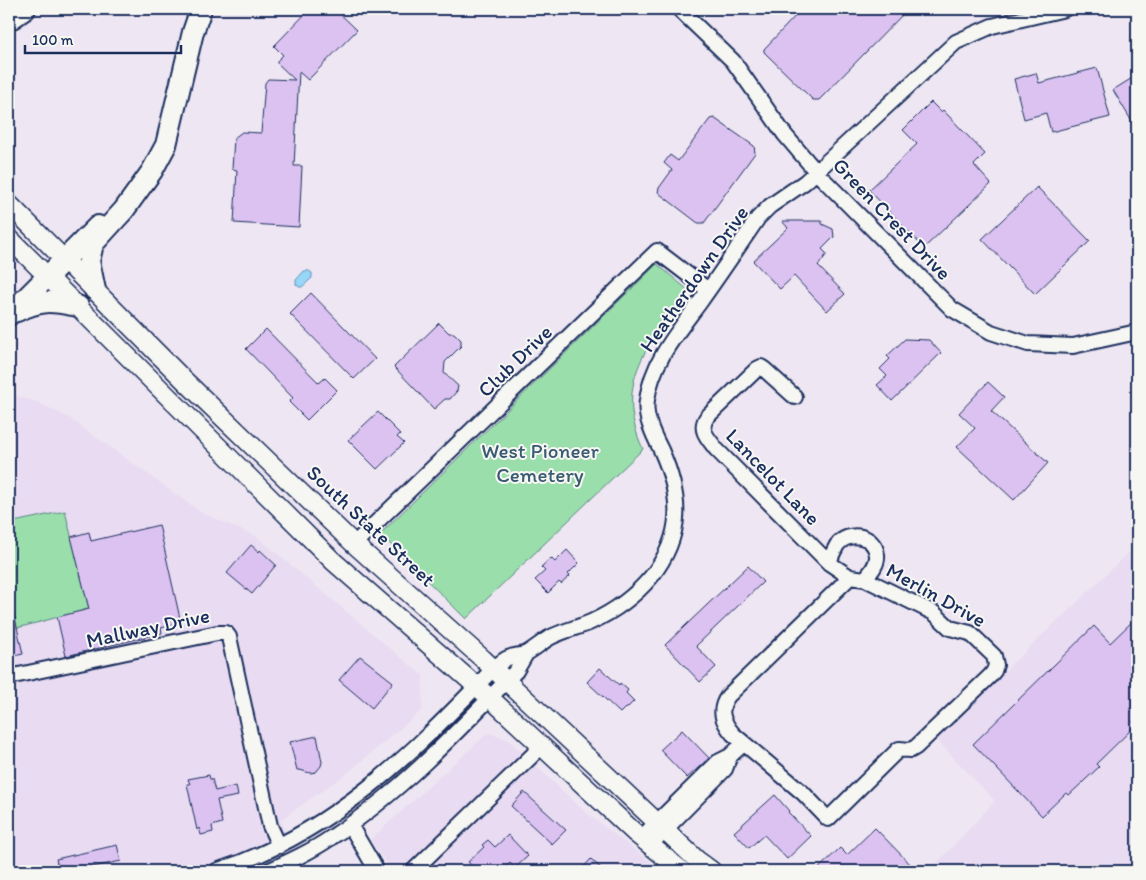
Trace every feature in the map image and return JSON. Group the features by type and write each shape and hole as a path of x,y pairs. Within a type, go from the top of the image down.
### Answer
{"highway":[{"path":"9,20 25,9"},
{"path":"95,290 89,261 93,244 124,210 152,171 166,145 193,32 201,9"},
{"path":"9,315 119,205 132,197"},
{"path":"9,315 31,304 47,300 78,306"}],"main road":[{"name":"South State Street","path":"9,204 186,381 354,544 493,669 653,833 682,871"},
{"name":"South State Street","path":"9,238 333,561 490,698 584,786 712,871"},
{"path":"688,871 700,871"}],"street":[{"name":"Green Crest Drive","path":"678,9 732,61 785,135 817,171 952,309 992,332 1028,344 1073,346 1137,332"},
{"name":"Heatherdown Drive","path":"216,871 280,846 322,823 367,790 391,769 493,669 509,657 526,654 550,638 592,621 633,596 665,556 672,539 677,518 677,496 670,472 652,433 646,402 654,371 664,351 758,218 770,206 805,182 956,42 992,26 1065,9"},
{"name":"Club Drive","path":"354,544 657,251 708,290"},
{"name":"Lancelot Lane","path":"795,397 761,367 707,418 703,427 704,432 716,449 829,563 850,576"},
{"path":"829,563 836,546 842,540 849,537 863,537 870,542 877,554 872,571 865,579"},
{"path":"653,833 726,769 730,756 743,744 725,725 722,718 724,702 850,576"},
{"name":"Merlin Drive","path":"743,744 802,793 828,819 899,749 911,750 916,747 994,672 996,665 994,656 970,633 950,628 934,613 865,579 850,576"},
{"name":"Mallway Drive","path":"9,677 217,633 226,633 229,637 270,826 280,846"},
{"name":"Heatherdown Drive","path":"268,871 298,857 350,825 392,793 506,682 516,671 526,654"},
{"path":"413,871 542,746"},
{"path":"350,825 377,871"}],"shaded area":[{"path":"9,394 37,402 69,418 202,513 257,537 423,676 422,710 346,774 280,820 290,841 216,871 9,871"},
{"path":"1137,545 1137,871 1005,871 1001,867 994,871 930,871 995,801 935,738"},
{"path":"488,733 507,739 585,812 662,871 392,871 370,840"}],"green space":[{"name":"West Pioneer Cemetery","path":"657,264 688,290 649,345 634,383 632,403 634,425 643,449 466,619 380,534"},
{"path":"65,511 89,609 17,628 9,591 9,512 14,522"}],"water":[{"path":"304,271 312,273 312,278 302,287 299,287 296,284 296,280"}],"building":[{"path":"310,9 335,9 357,30 308,80 299,72 294,166 302,166 299,227 234,223 237,170 232,169 234,138 242,132 261,133 265,83 268,79 295,80 276,62 283,55 274,46"},
{"path":"802,9 908,9 819,100 813,100 764,52 764,49"},
{"path":"1097,68 1110,117 1051,132 1046,113 1024,119 1014,79 1036,73 1039,83"},
{"path":"1137,75 1137,130 1113,90"},
{"path":"931,102 941,112 943,110 985,154 974,165 991,184 924,248 869,190 917,144 903,130"},
{"path":"714,118 754,146 755,153 704,223 698,223 658,192 672,170 664,163 670,155 678,161 710,119"},
{"path":"1037,187 1090,241 1035,294 982,239"},
{"path":"782,221 822,221 822,224 833,229 834,237 822,249 827,254 818,266 845,294 827,311 794,276 780,289 753,261 788,228"},
{"path":"311,293 375,359 354,379 290,314"},
{"path":"439,323 449,333 454,333 461,340 461,346 445,362 444,373 458,386 457,391 450,399 445,399 434,409 394,367"},
{"path":"266,329 319,383 325,378 337,390 307,420 289,402 293,398 246,349"},
{"path":"905,339 929,340 941,353 892,401 877,385 887,376 880,369 890,359 887,356"},
{"path":"988,382 1004,397 991,411 1048,463 1014,500 957,447 975,428 959,413"},
{"path":"378,412 400,434 397,437 404,443 377,469 348,440"},
{"path":"159,525 181,623 161,628 162,633 66,656 57,617 89,609 71,537 89,532 91,541"},
{"path":"251,545 259,552 260,550 276,565 252,594 227,573"},
{"path":"567,550 579,563 568,574 570,576 561,584 559,582 548,593 535,580 545,571 541,567 551,558 555,562"},
{"path":"748,566 763,582 696,646 716,667 700,682 665,645"},
{"path":"12,605 23,654 9,657 9,606"},
{"path":"1137,617 1137,718 1133,722 1136,725 1096,764 1099,767 1069,795 1066,793 1042,816 973,744 1094,626 1110,643"},
{"path":"360,656 393,682 372,708 339,680"},
{"path":"600,668 619,685 620,683 628,690 626,693 634,701 620,713 587,682"},
{"path":"682,730 709,758 687,778 660,750"},
{"path":"317,736 322,762 321,766 316,772 310,773 297,770 290,742"},
{"path":"209,775 215,791 236,786 238,796 217,800 222,823 212,826 213,832 201,835 199,828 197,830 187,784 190,784 188,779"},
{"path":"524,792 566,830 552,844 511,806"},
{"path":"775,795 811,836 787,859 764,835 749,848 734,832"},
{"path":"875,828 917,871 816,871 840,848 847,855"},
{"path":"508,835 528,856 515,868 510,863 501,871 478,871 468,862 484,847 482,845 488,840 495,847"},
{"path":"117,845 121,861 74,871 59,871 56,859"},
{"path":"591,859 604,871 580,871"}]}
